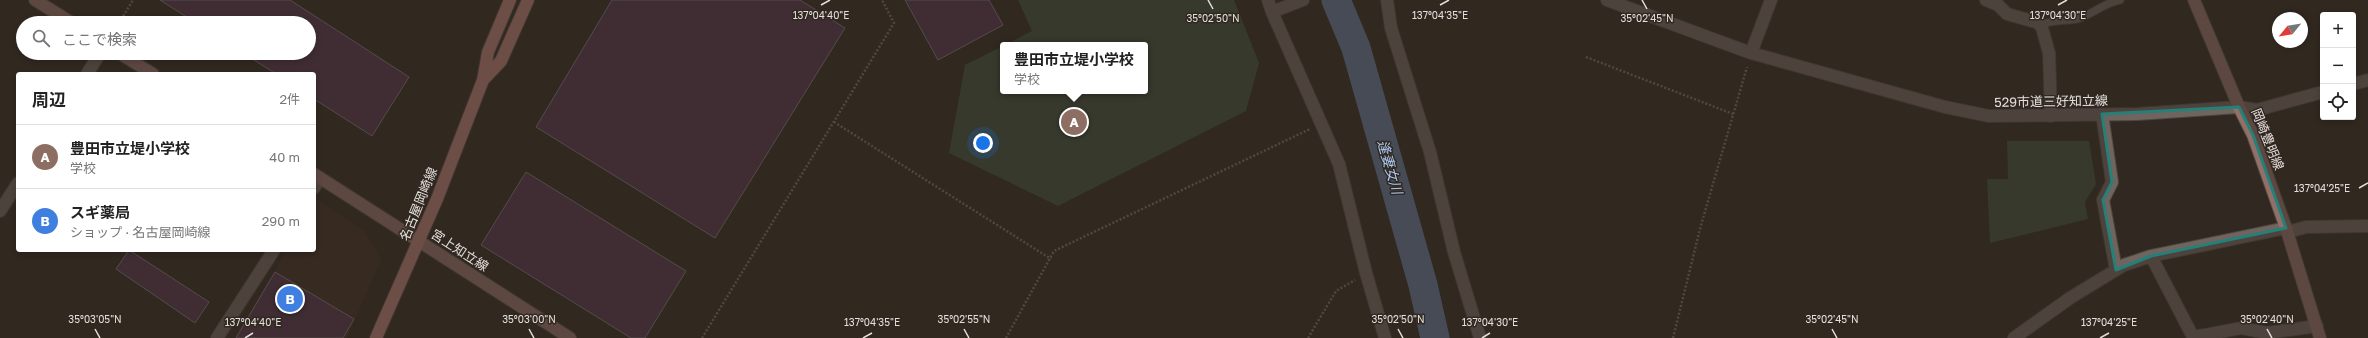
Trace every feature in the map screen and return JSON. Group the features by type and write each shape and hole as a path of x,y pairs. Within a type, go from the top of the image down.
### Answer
{"main road":[{"path":"35,0 61,16"},
{"name":"名古屋岡崎線","path":"376,338 419,240 483,80 488,52 510,0"},
{"name":"名古屋岡崎線","path":"483,80 501,61 528,0"},
{"name":"岡崎豊明線","path":"2194,0 2239,107 2253,135 2287,230 2319,332"},
{"path":"130,60 150,72"},
{"name":"宮上知立線","path":"316,180 419,240 570,338"}],"street":[{"path":"1268,0 1340,164 1366,273 1385,338"},
{"path":"1272,12 1303,0"},
{"path":"1387,0 1391,28 1430,152 1454,252 1480,338"},
{"name":"529市道三好知立線","path":"1607,0 1751,53 1945,107 1989,116 2137,114 2239,107 2257,110 2320,93"},
{"path":"1751,53 1771,0"},
{"path":"1986,0 2001,3 2007,14 2039,23 2049,53 2051,116"},
{"path":"88,72 96,60"},
{"path":"2356,83 2368,80"},
{"path":"2102,114 2112,182 2103,200 2116,270"},
{"path":"0,211 16,186"},
{"path":"2014,338 2116,270 2151,256 2306,227 2368,226"},
{"path":"217,338 273,252"},
{"path":"2151,256 2190,337 2205,337 2241,328 2267,333 2319,332"}],"lane":[{"path":"2040,25 2079,18 2092,13 2108,2 2120,0"}],"path":[{"path":"123,16 133,0"},
{"path":"702,338 894,23 882,0"},
{"path":"1673,338 1702,225 1751,53"},
{"path":"1586,57 1734,114"},
{"path":"834,122 1051,259"},
{"path":"1006,338 1051,259 1054,251 1321,123"},
{"path":"1308,338 1336,291 1366,273"}],"highlighted area":[{"path":"2239,107 2253,135 2286,228 2151,256 2116,270 2103,200 2112,182 2102,114"}],"shaded area":[{"path":"317,200 365,231 381,260 347,338 238,338 235,336 286,252 316,252"}],"green space":[{"path":"1018,0 1234,0 1259,63 1246,111 1058,206 949,153 965,65 1000,48 1000,94 1148,94 1148,42 1011,42 1032,31"},
{"path":"2007,141 2089,141 2096,184 2085,202 2088,219 1990,243 1987,179 2008,179"}],"building":[{"path":"160,0 290,0 315,16 185,16"},
{"path":"612,0 800,0 845,28 715,238 536,127"},
{"path":"905,0 989,0 1003,25 938,60"},
{"path":"316,17 409,77 372,136 316,100 316,72 273,72 254,60 316,60"},
{"path":"526,172 686,271 645,338 631,338 481,245"},
{"path":"128,252 132,252 209,302 195,323 116,269"},
{"path":"275,272 354,319 343,338 236,338"}],"waterway":[{"name":"逢妻女川","path":"1336,0 1356,48 1423,285 1435,338"}],"place":[{"name":"豊田市立堤小学校","path":"1074,122"},
{"name":"スギ薬局","path":"290,299"}]}
